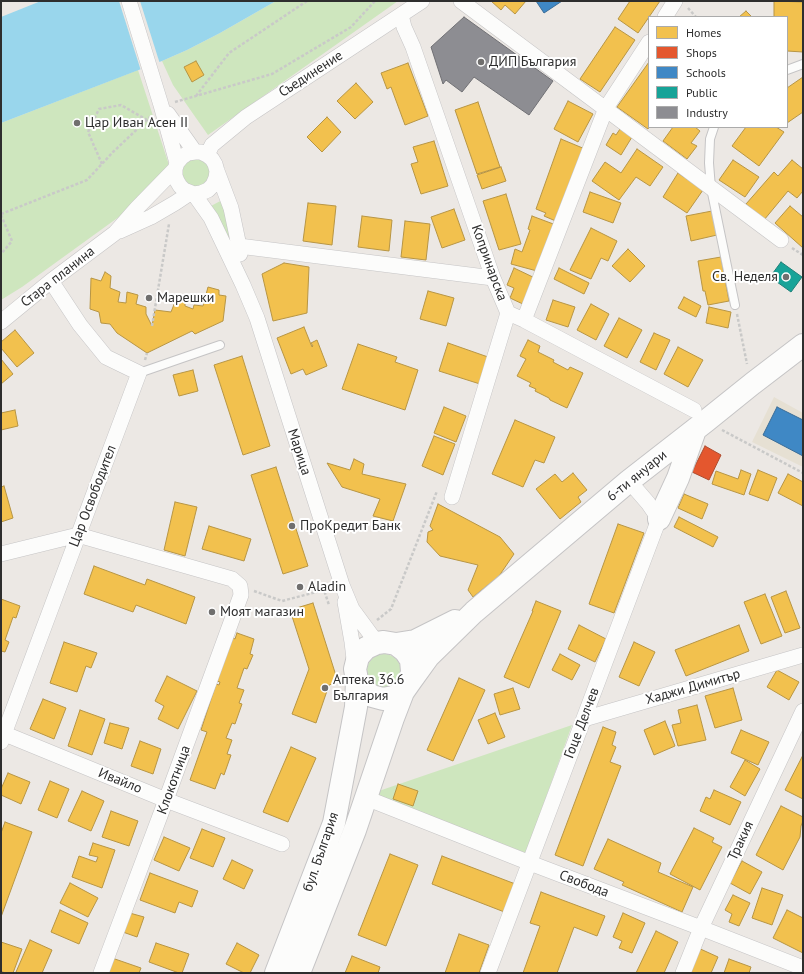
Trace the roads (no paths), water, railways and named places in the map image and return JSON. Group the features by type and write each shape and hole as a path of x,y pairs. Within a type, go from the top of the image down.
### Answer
{"main road":[{"name":"6-ти януари","path":"474,612 629,482 699,420 752,384 803,345"},
{"path":"660,519 678,478 699,420"},
{"path":"474,612 428,657 406,687 393,697 383,699 372,696 363,690 356,675 358,658 366,648 380,638 415,641 474,612"},
{"path":"380,638 405,651 410,660 412,671 406,687"},
{"name":"бул. България","path":"276,973 334,823 356,707 356,675"},
{"name":"бул. България","path":"299,973 355,830 393,718 406,687"}],"street":[{"path":"129,1 161,105 176,166 175,176 177,181 184,190 192,193 201,193 208,190 213,185 217,171"},
{"name":"Съединение","path":"201,153 246,116 422,1"},
{"path":"666,16 675,1"},
{"path":"462,2 781,240"},
{"name":"Копринарска","path":"401,15 404,27 414,47 493,278 508,313 524,320 699,420"},
{"path":"524,320 606,108 648,44"},
{"path":"161,105 201,153 212,159 215,164 231,208 239,246 243,285"},
{"path":"115,233 176,166 182,157 188,153 201,153"},
{"path":"115,233 151,217 192,193"},
{"path":"192,193 211,218 243,285"},
{"name":"Стара планина","path":"1,322 51,281 115,233"},
{"path":"239,246 493,278"},
{"path":"51,281 80,325 106,357 139,373"},
{"name":"Марица","path":"243,285 257,318 342,585"},
{"path":"452,497 508,313"},
{"name":"Цар Освободител","path":"3,738 139,373"},
{"path":"629,482 660,519"},
{"name":"Гоце Делчев","path":"488,973 660,519"},
{"path":"1,554 78,535"},
{"name":"Клокотница","path":"78,535 232,578 240,586 241,595 101,973"},
{"path":"342,585 352,609 380,638"},
{"path":"342,585 356,675"},
{"name":"Хаджи Димитър","path":"584,719 803,655"},
{"name":"Тракия","path":"683,973 701,928 803,710"},
{"name":"Ивайло","path":"3,738 282,844"},
{"name":"Свобода","path":"366,798 803,968"}],"lane":[{"path":"788,70 803,64"},
{"path":"714,128 710,139 709,163 711,188 735,305"},
{"path":"139,373 220,345"}],"water":[{"path":"41,1 276,1 187,50 1,123 1,17"}],"place":[{"name":"ДИП България","path":"481,62"},
{"name":"Цар Иван Асен II","path":"77,123"},
{"name":"Св. Неделя","path":"786,277"},
{"name":"Марешки","path":"149,298"},
{"name":"ПроКредит Банк","path":"292,526"},
{"name":"Aladin","path":"300,587"},
{"name":"Моят магазин","path":"212,612"},
{"name":"Аптека 36.6 България","path":"325,688"}]}
